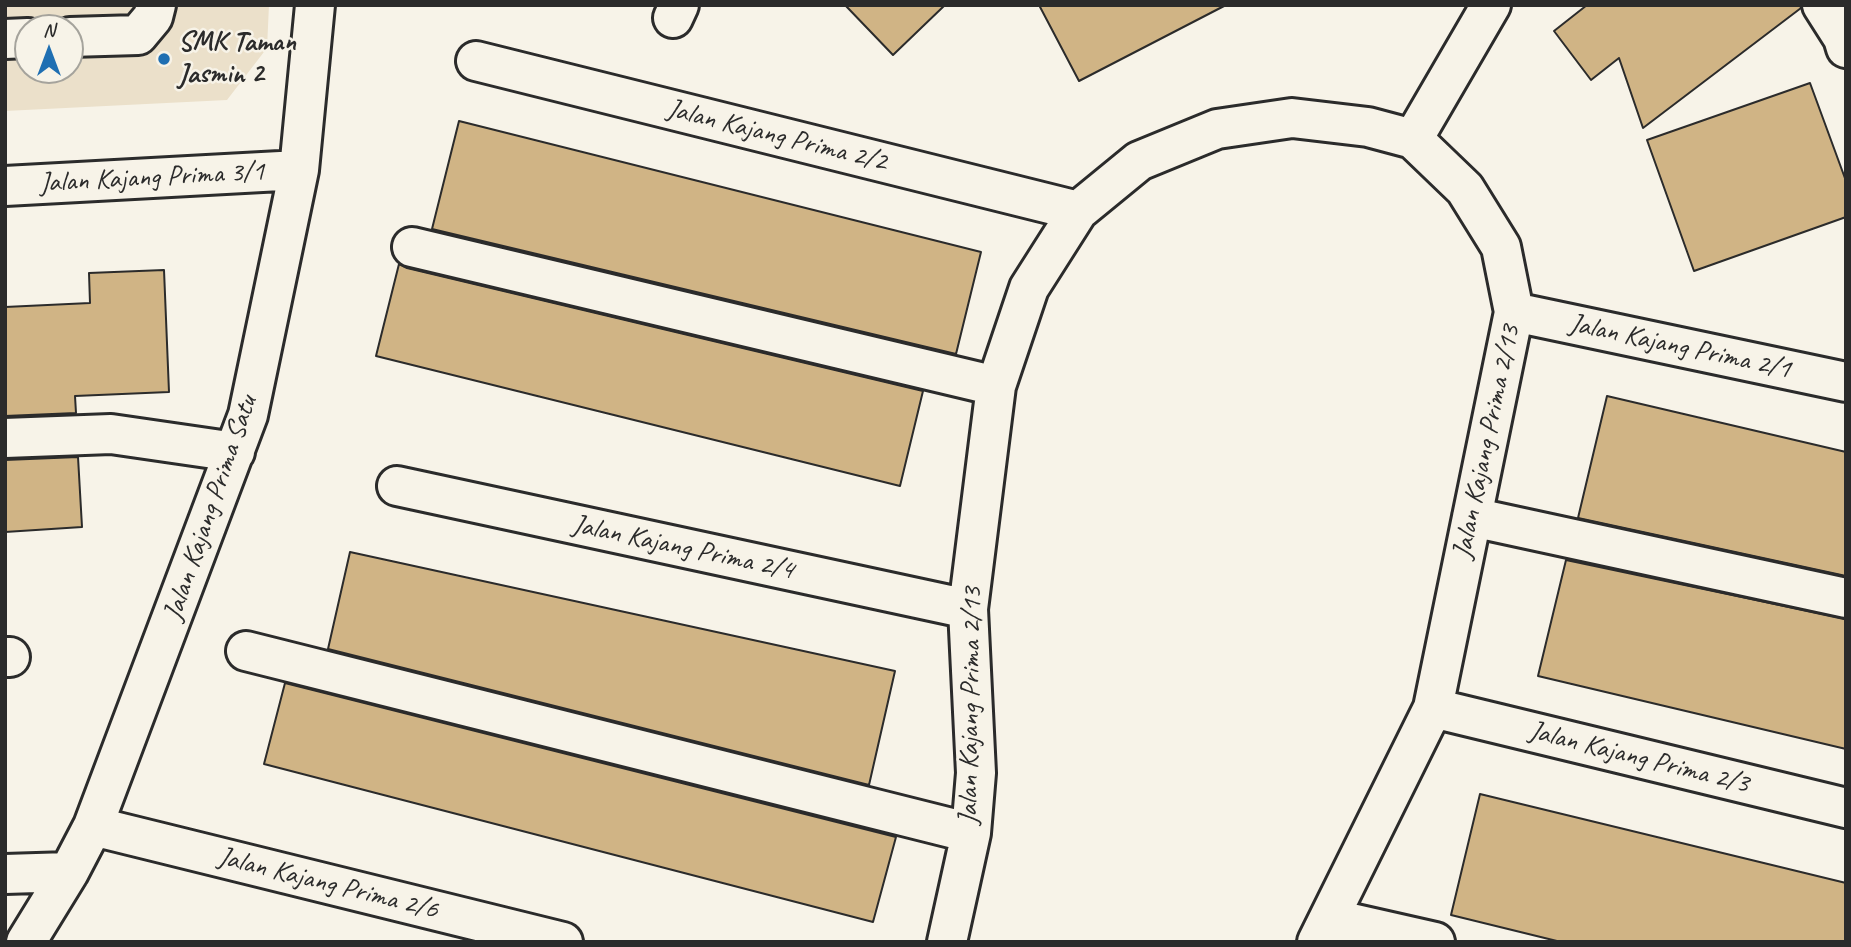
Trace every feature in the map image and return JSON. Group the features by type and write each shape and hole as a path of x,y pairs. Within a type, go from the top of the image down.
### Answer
{"street":[{"path":"84,37 138,35 153,17 156,5"},
{"name":"Jalan Kajang Prima Satu","path":"26,942 69,873 93,826 248,415 299,170 315,5"},
{"path":"1413,139 1491,5"},
{"path":"1822,5 1843,38 1846,48"},
{"name":"Jalan Kajang Prima 2/2","path":"476,61 1078,211"},
{"name":"Jalan Kajang Prima 2/13","path":"947,942 971,834 976,773 968,609 996,386 1029,288 1078,211 1139,161 1217,129 1292,118 1368,127 1413,139 1465,189 1501,247 1514,312 1433,708 1323,930"},
{"name":"Jalan Kajang Prima 3/1","path":"5,186 299,170"},
{"path":"412,247 996,386"},
{"name":"Jalan Kajang Prima 2/1","path":"1514,312 1846,382"},
{"path":"5,438 111,434 235,452"},
{"name":"Jalan Kajang Prima 2/4","path":"397,486 968,609"},
{"path":"1472,517 1846,598"},
{"path":"246,652 971,834"},
{"name":"Jalan Kajang Prima 2/3","path":"1433,708 1846,808"},
{"name":"Jalan Kajang Prima 2/6","path":"93,826 563,942"},
{"path":"5,874 69,873"},
{"path":"1323,930 1435,942"}],"shaded area":[{"name":"SMK Taman Jasmin 2","path":"5,5 269,5 267,48 227,100 5,111"}],"building":[{"path":"845,5 945,5 893,55"},
{"path":"1039,5 1226,5 1079,81"},
{"path":"1587,5 1800,5 1801,8 1643,128 1619,58 1591,80 1554,31"},
{"path":"1810,83 1846,181 1846,217 1694,271 1647,140"},
{"path":"459,121 981,252 956,354 432,229"},
{"path":"399,264 923,391 900,486 376,356"},
{"path":"164,270 169,392 75,396 76,413 5,416 5,307 90,303 89,273"},
{"path":"1607,396 1846,452 1846,576 1578,518"},
{"path":"78,457 82,527 5,532 5,460"},
{"path":"350,552 895,671 869,785 328,649"},
{"path":"1566,560 1846,619 1846,749 1538,676"},
{"path":"285,683 896,837 873,922 264,764"},
{"path":"1480,794 1846,883 1846,942 1561,942 1451,915"}],"place":[{"name":"SMK Taman Jasmin 2","path":"164,59"}]}
